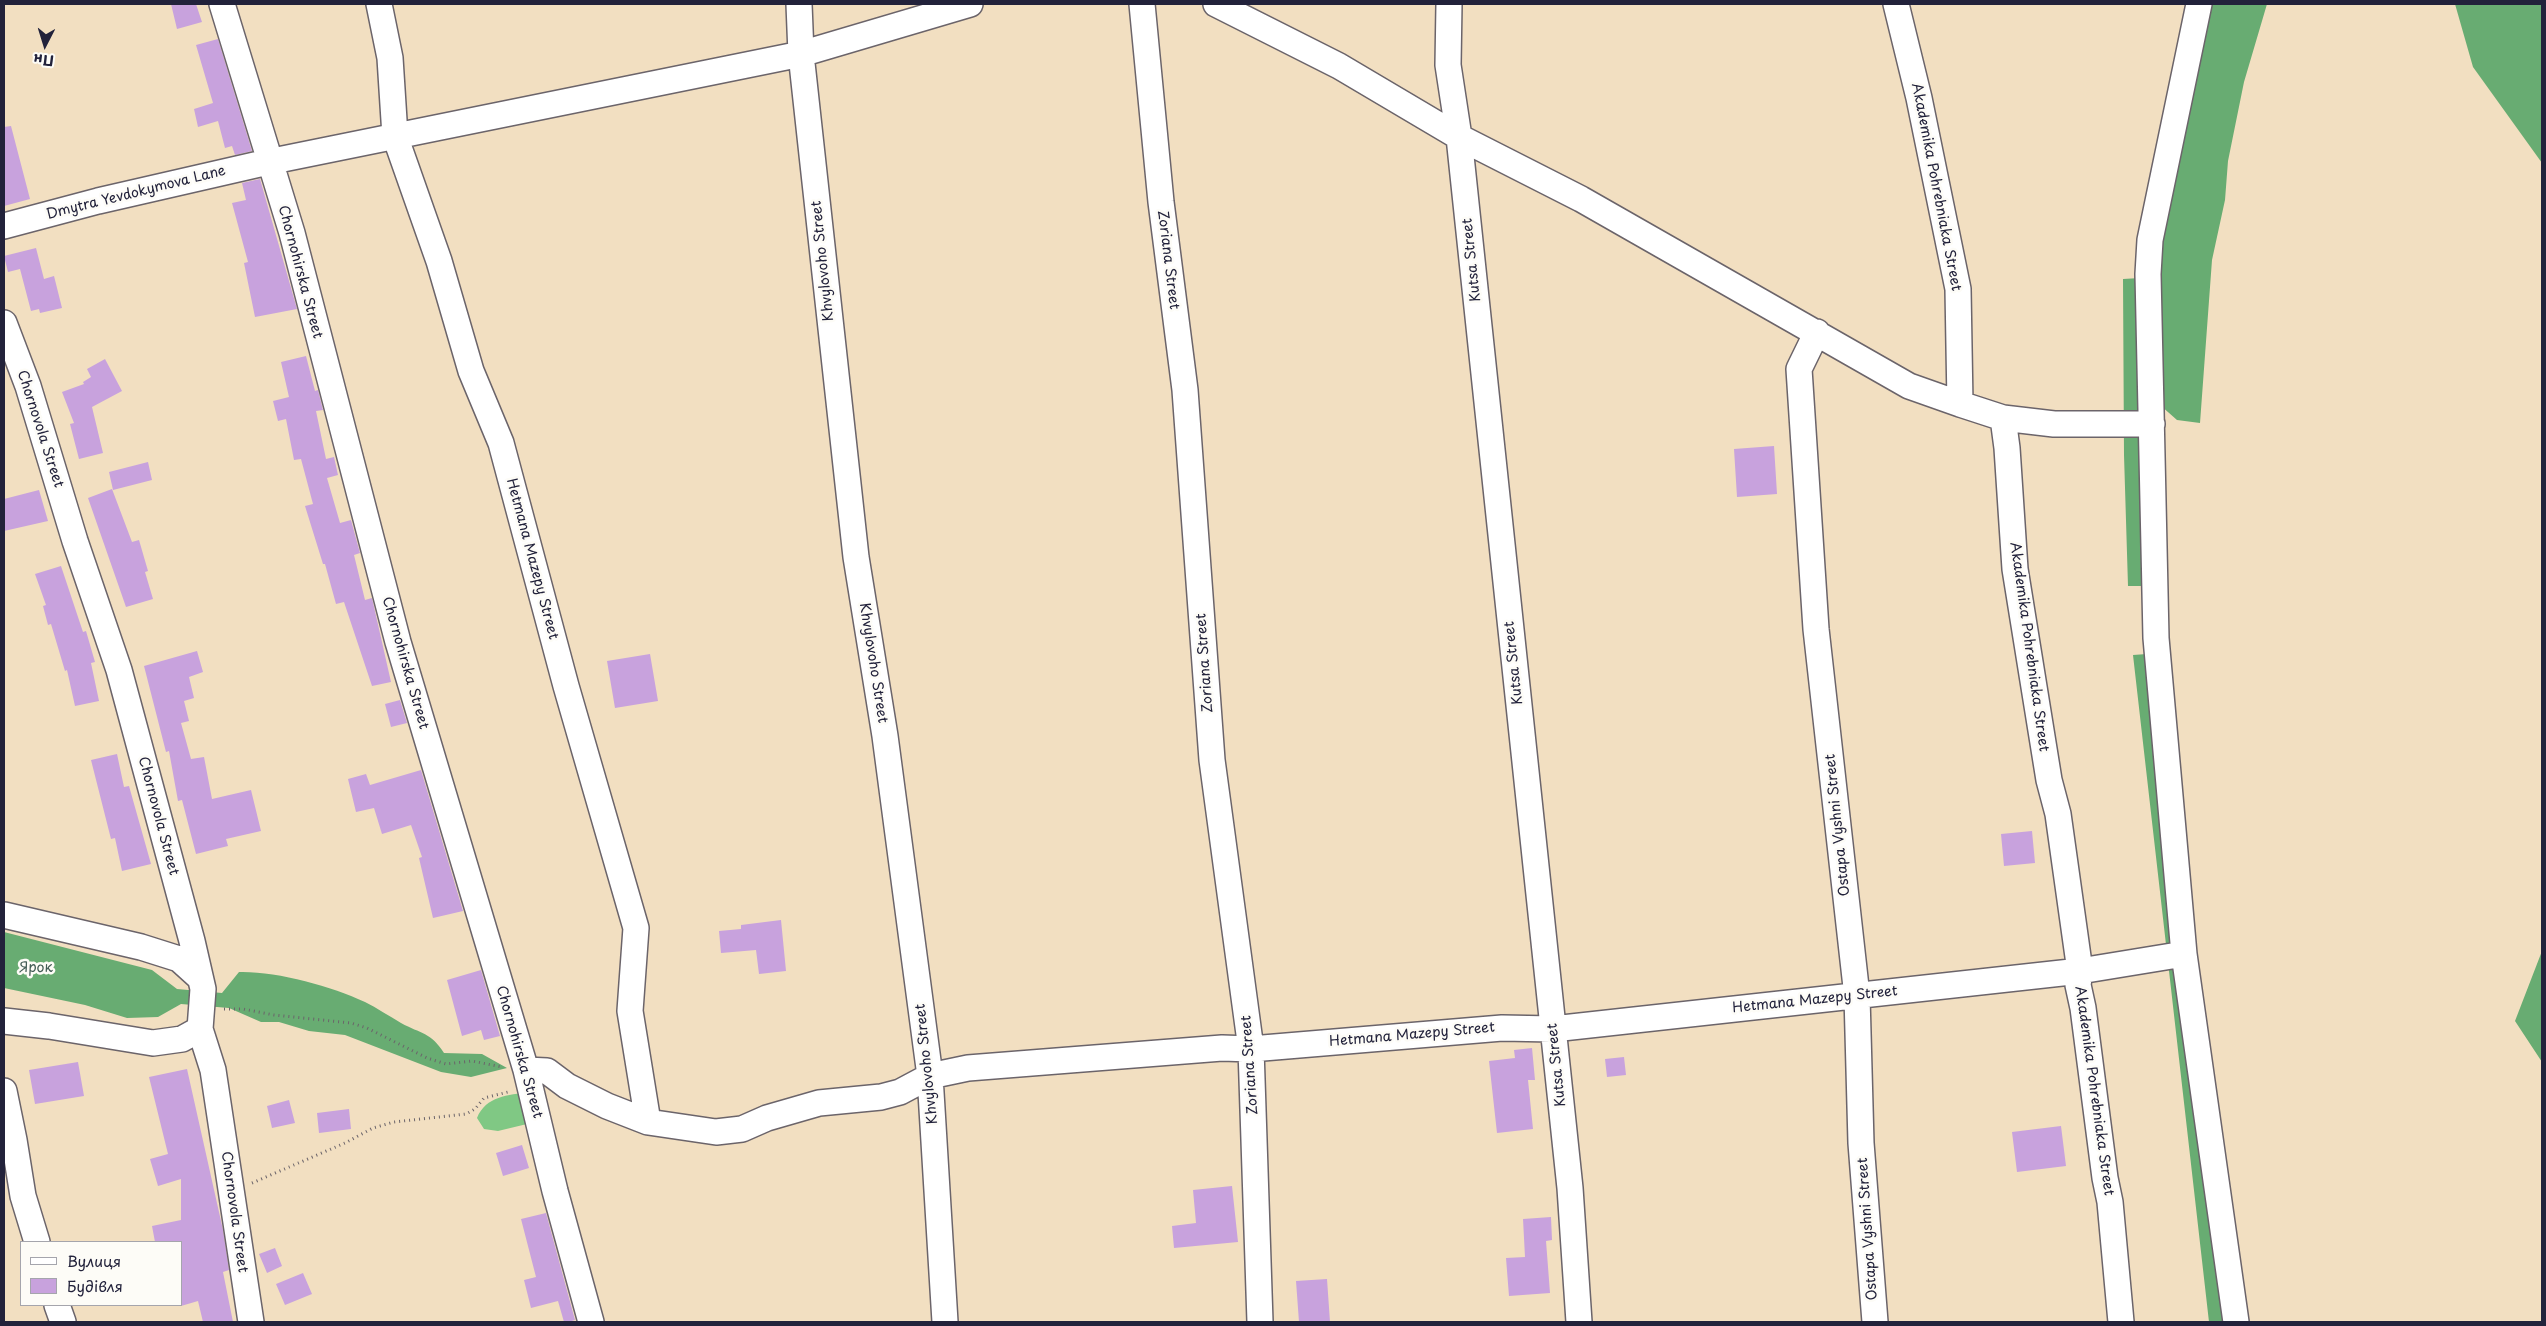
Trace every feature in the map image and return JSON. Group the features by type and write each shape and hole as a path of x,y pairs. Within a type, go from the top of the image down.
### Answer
{"street":[{"name":"Chornohirska Street","path":"222,4 268,162 292,233 398,642 529,1079 555,1191 591,1322"},
{"name":"Hetmana Mazepy Street","path":"379,4 390,58 396,136 439,261 472,371 502,442 566,686 636,928 630,1011 648,1122"},
{"name":"Khvylovoho Street","path":"799,4 801,54 856,557 885,736 930,1076 945,1322"},
{"name":"Dmytra Yevdokymova Lane","path":"4,226 98,201 268,162 801,54 970,4"},
{"name":"Zoriana Street","path":"1142,4 1161,202 1185,390 1212,760 1251,1049 1260,1322"},
{"path":"1216,4 1338,66 1459,137 1582,199 1909,386 2003,418 2054,424 2152,424"},
{"name":"Kutsa Street","path":"1449,4 1448,65 1459,137 1570,1188 1578,1322"},
{"name":"Akademika Pohrebniaka Street","path":"1896,4 1919,98 1958,289 1960,404"},
{"path":"2199,4 2150,240 2148,274 2156,638 2184,954 2236,1322"},
{"name":"Chornovola Street","path":"4,323 28,386 75,541 119,670 192,942 232,1186 250,1322"},
{"name":"Ostapa Vyshni Street","path":"1817,332 1799,369 1816,629 1856,996 1861,1143 1875,1322"},
{"name":"Akademika Pohrebniaka Street","path":"2003,418 2016,569 2049,780 2058,814 2080,971 2078,985 2083,1008 2105,1178 2110,1202 2121,1322"},
{"path":"4,915 141,947 178,958 201,1002 182,1039 153,1043 49,1026 4,1021"},
{"name":"Hetmana Mazepy Street","path":"529,1079 547,1071 566,1086 607,1106 648,1122 716,1132 742,1129 767,1118 819,1103 854,1101 900,1092 930,1076 968,1068 1222,1048 1251,1049 1502,1028 1553,1029 2080,971 2184,954"},
{"path":"4,1091 23,1196 37,1241"},
{"path":"57,1306 63,1322"}],"path":[{"path":"201,1002 274,1015 351,1023 367,1028 427,1058 446,1064 472,1061 529,1079"},
{"path":"232,1186 256,1181 344,1143 373,1128 394,1122 466,1114 475,1109 484,1098 529,1079"}],"green space":[{"path":"2209,4 2267,4 2244,82 2228,161 2225,200 2212,260 2200,423 2177,420 2160,405 2160,243"},
{"path":"2455,4 2542,4 2542,163 2473,67"},
{"path":"2140,278 2144,586 2128,586 2124,455 2123,279"},
{"path":"2147,654 2227,1322 2209,1322 2133,655"},
{"name":"Ярок","path":"4,932 152,970 177,989 222,993 239,972 270,974 320,985 365,1002 401,1023 425,1034 435,1041 444,1053 482,1054 507,1068 471,1077 441,1072 345,1035 309,1031 279,1022 261,1022 229,1008 181,1004 158,1017 127,1018 85,1005 4,988"},
{"path":"2542,951 2542,1062 2515,1021"},
{"path":"529,1092 527,1124 498,1131 484,1129 477,1118 486,1105 498,1098"}],"building":[{"path":"171,4 196,4 202,22 177,29"},
{"path":"218,39 252,151 235,155 232,146 225,148 218,121 198,127 194,109 213,103 196,45"},
{"path":"11,126 30,199 4,206 4,127"},
{"path":"260,179 297,309 255,317 244,263 248,262 232,203 246,200 242,183"},
{"path":"36,248 44,279 54,276 62,308 40,313 39,309 31,311 20,269 8,272 4,256"},
{"path":"306,356 315,391 318,390 323,410 316,411 326,459 334,457 338,475 327,478 340,523 351,520 360,553 354,555 365,600 372,598 391,682 372,686 344,602 336,604 325,564 323,564 305,506 313,504 301,459 294,460 286,419 278,421 273,401 289,397 281,362"},
{"path":"105,359 122,391 92,407 103,453 79,459 70,424 74,423 62,392 84,384 83,382 91,377 87,369"},
{"path":"1774,446 1777,494 1737,497 1734,449"},
{"path":"148,462 152,480 113,490 109,472"},
{"path":"112,489 132,542 139,540 148,571 145,572 153,599 126,607 88,498"},
{"path":"39,490 48,521 4,531 4,499"},
{"path":"61,566 83,632 86,631 95,662 91,663 99,701 75,706 67,670 65,671 51,624 48,625 43,606 46,605 35,574"},
{"path":"197,651 203,672 189,677 194,698 184,701 189,721 181,723 191,759 204,757 212,799 251,790 261,831 226,839 228,846 196,854 182,800 178,801 169,751 166,752 144,666"},
{"path":"650,654 658,701 615,708 607,661"},
{"path":"400,700 407,723 391,727 385,704"},
{"path":"117,754 124,787 129,786 151,864 122,871 115,838 111,839 91,760"},
{"path":"421,770 463,911 433,918 419,858 422,857 411,825 382,834 374,808 356,812 348,779 366,774 370,785"},
{"path":"2032,831 2035,863 2004,866 2001,834"},
{"path":"781,920 786,971 759,974 756,950 721,953 719,931 741,929 741,925"},
{"path":"481,970 500,1036 484,1040 481,1030 462,1036 447,980"},
{"path":"1532,1048 1535,1080 1528,1080 1533,1129 1497,1133 1489,1061 1515,1058 1514,1050"},
{"path":"1624,1057 1626,1075 1607,1077 1605,1059"},
{"path":"78,1062 84,1096 35,1104 29,1070"},
{"path":"187,1069 223,1230 229,1270 223,1272 233,1322 203,1322 198,1301 182,1306 182,1241 155,1241 152,1226 181,1220 181,1179 158,1186 150,1159 168,1154 149,1077"},
{"path":"289,1100 295,1123 272,1128 267,1106"},
{"path":"349,1109 351,1129 319,1133 317,1113"},
{"path":"2061,1126 2066,1166 2017,1172 2012,1132"},
{"path":"522,1145 529,1168 503,1176 496,1153"},
{"path":"1232,1186 1238,1242 1174,1248 1172,1226 1196,1223 1193,1190"},
{"path":"546,1213 575,1320 568,1322 564,1322 558,1301 531,1308 524,1280 536,1277 521,1219"},
{"path":"1551,1217 1552,1240 1546,1241 1550,1293 1509,1296 1506,1258 1525,1257 1523,1219"},
{"path":"275,1248 282,1266 267,1273 259,1254"},
{"path":"303,1273 312,1294 285,1305 276,1284"},
{"path":"1327,1279 1330,1322 1299,1322 1296,1281"}]}
